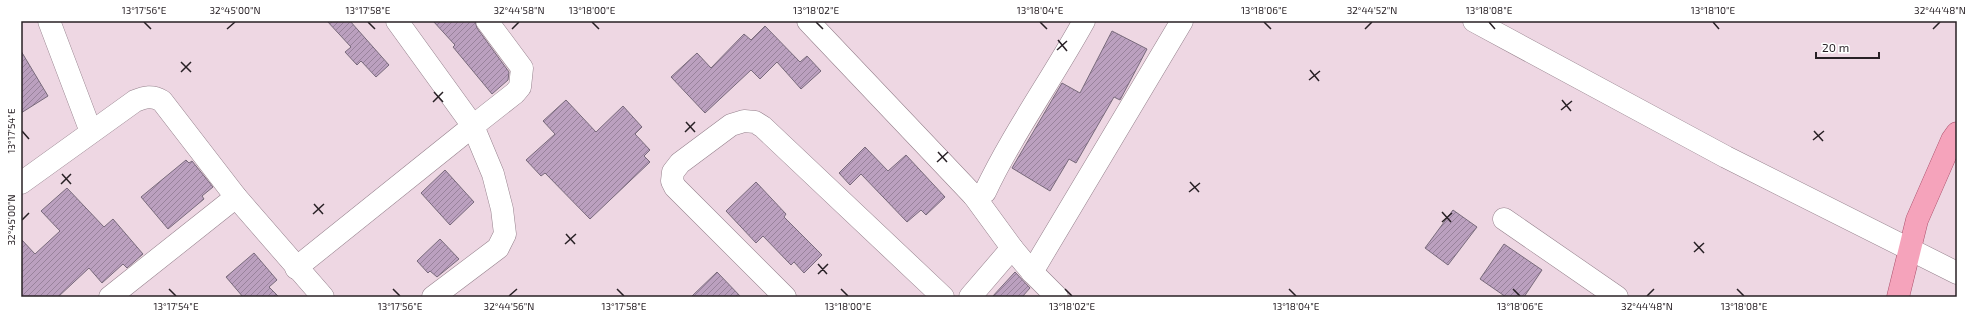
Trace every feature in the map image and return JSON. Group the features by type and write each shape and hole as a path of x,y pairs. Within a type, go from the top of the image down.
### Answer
{"main road":[{"path":"1898,297 1917,220 1952,140 1957,133"}],"street":[{"path":"49,21 92,132"},
{"path":"397,21 473,126 493,174 502,209 505,234 498,248 433,297"},
{"path":"296,268 515,93 520,87 522,68 487,21"},
{"path":"808,21 974,196 1012,248 1032,272 1057,297"},
{"path":"974,196 985,192 998,165 1058,67 1084,21"},
{"path":"1032,272 1182,21"},
{"path":"1474,21 1726,157 1910,248 1957,273"},
{"path":"21,183 135,101 144,97 154,97 162,101 236,197 296,268 323,297"},
{"path":"786,297 676,187 672,181 673,172 680,163 731,125 744,121 755,122 763,127 943,297"},
{"path":"110,297 236,197"},
{"path":"1504,218 1617,297"},
{"path":"970,297 1012,248"}],"building":[{"path":"327,21 350,21 389,65 376,77 361,61 357,65 345,52 351,47"},
{"path":"433,21 475,21 477,28 509,72 508,80 492,94 453,47 455,45"},
{"path":"765,26 800,62 807,56 821,71 801,89 777,62 760,79 751,70 705,113 671,77 697,53 711,68 744,34 751,40"},
{"path":"1112,31 1147,49 1120,100 1114,97 1076,163 1069,159 1050,191 1012,168 1062,83 1080,93"},
{"path":"21,51 48,96 21,113"},
{"path":"566,100 596,132 623,106 642,127 635,134 650,150 644,156 650,162 590,219 545,173 541,176 526,160 555,134 543,121"},
{"path":"865,147 888,171 906,155 945,197 926,215 921,210 907,222 861,174 850,185 839,173"},
{"path":"186,160 189,163 192,161 213,187 202,196 204,199 168,229 141,197"},
{"path":"445,170 474,202 450,225 421,193"},
{"path":"756,182 786,214 784,217 822,255 804,273 794,262 791,265 763,236 756,243 726,211"},
{"path":"67,188 104,227 113,219 143,254 127,268 123,264 102,283 89,268 58,297 21,297 21,239 35,254 60,231 41,211"},
{"path":"1453,210 1477,227 1448,265 1425,248"},
{"path":"440,239 459,259 437,277 430,271 428,273 417,261"},
{"path":"1504,244 1542,270 1524,297 1506,297 1480,279"},
{"path":"254,253 277,280 269,287 279,297 243,297 226,277"},
{"path":"717,272 741,297 691,297"},
{"path":"1015,272 1030,288 1022,297 992,297"}]}
